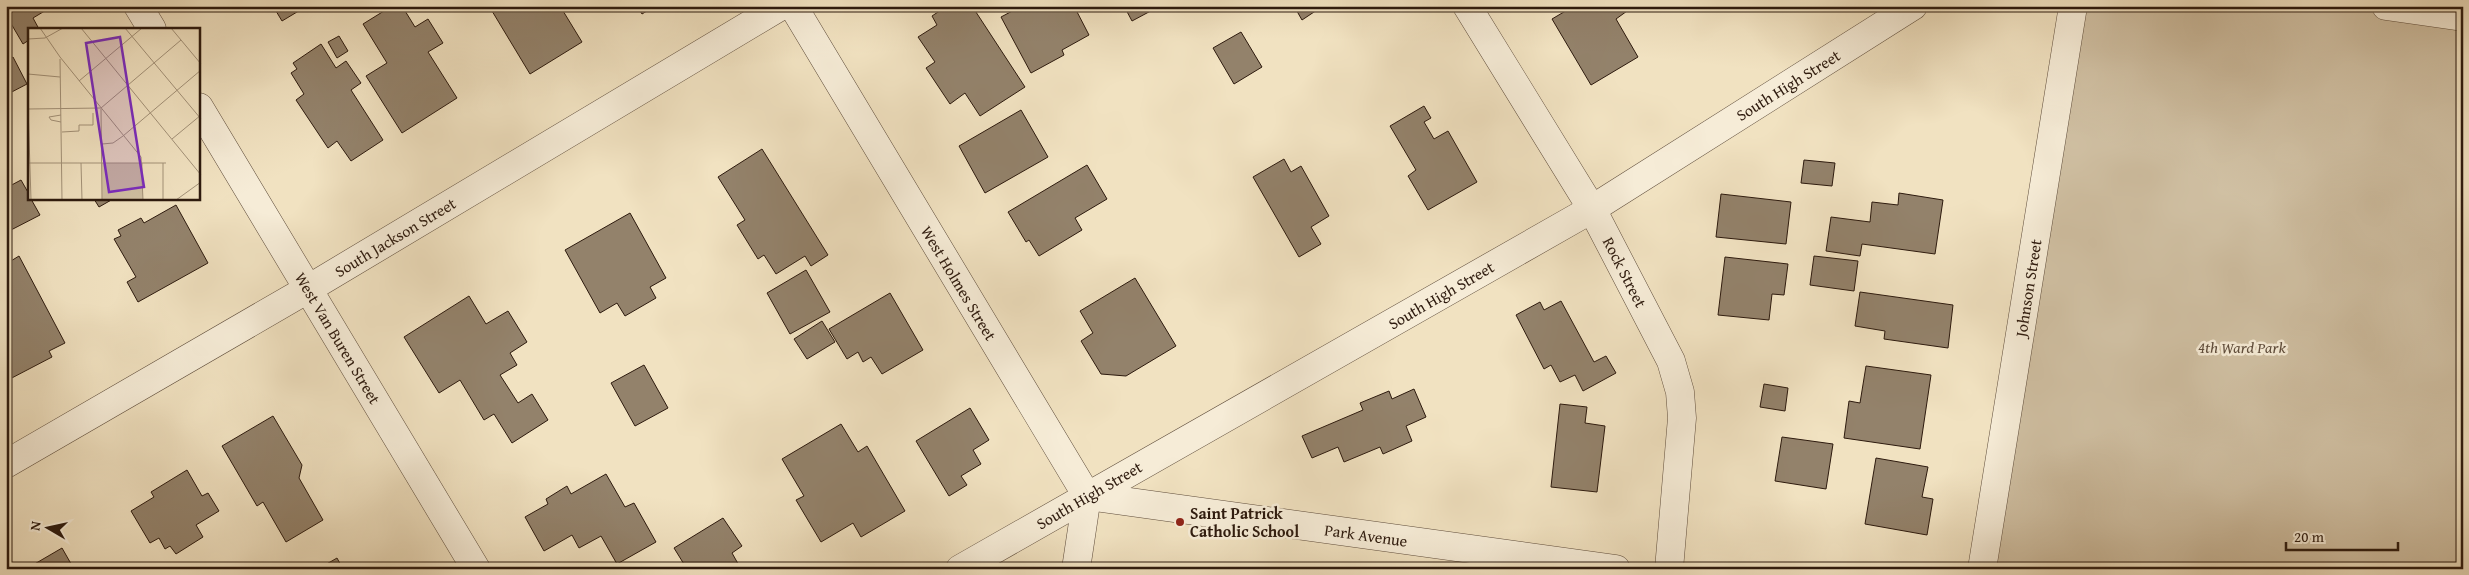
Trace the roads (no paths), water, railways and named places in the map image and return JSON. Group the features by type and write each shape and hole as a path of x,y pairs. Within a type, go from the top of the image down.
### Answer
{"street":[{"path":"138,6 151,28"},
{"name":"South Jackson Street","path":"6,464 308,289 781,6"},
{"name":"West Holmes Street","path":"793,6 1087,496"},
{"name":"Rock Street","path":"1467,6 1592,209 1671,361 1680,392 1682,418 1669,569"},
{"name":"South High Street","path":"960,569 1592,209 1913,6"},
{"name":"Johnson Street","path":"1982,569 2073,6"},
{"path":"2386,6 2463,17"},
{"name":"West Van Buren Street","path":"200,109 476,569"},
{"path":"1076,569 1087,496"},
{"name":"Park Avenue","path":"1087,496 1616,569"}],"place":[{"name":"Saint Patrick Catholic School","path":"1180,522"}],"park label":[{"name":"4th Ward Park","path":"2242,347"}]}
